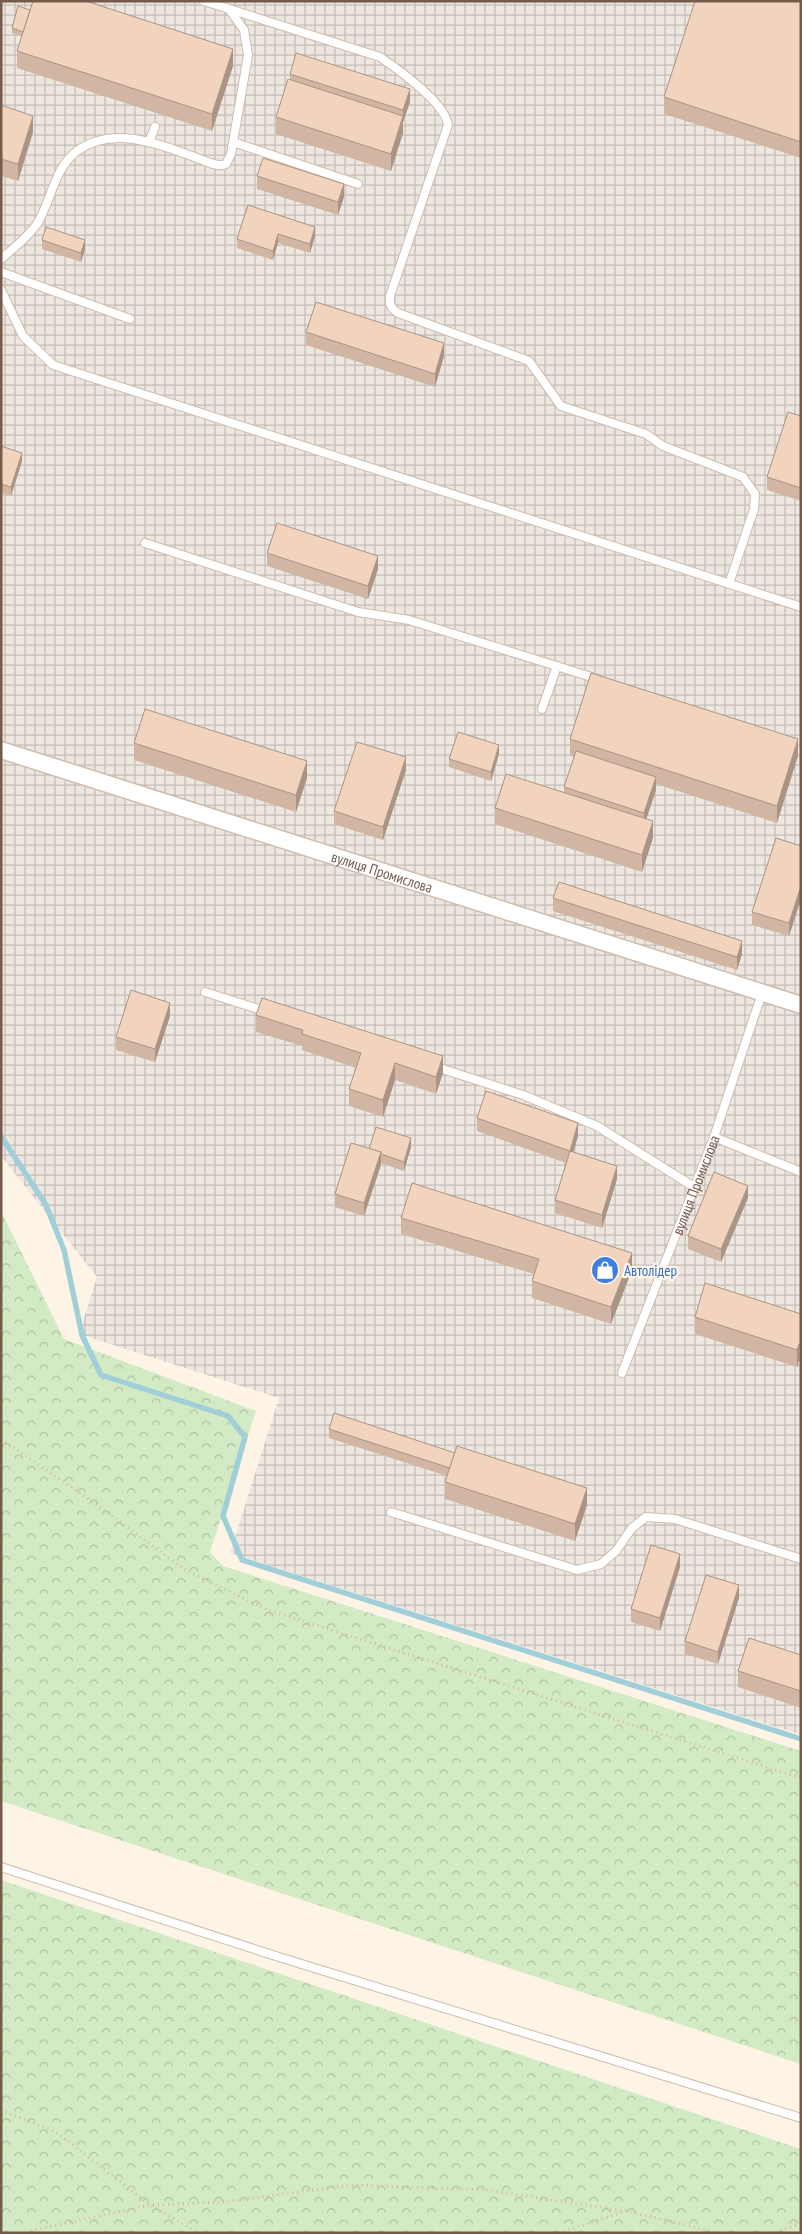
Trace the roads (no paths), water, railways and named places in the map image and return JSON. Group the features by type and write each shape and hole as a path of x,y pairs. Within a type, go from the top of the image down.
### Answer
{"street":[{"name":"вулиця Промислова","path":"1,750 801,1005"}],"lane":[{"path":"204,1 380,57 394,66 440,107 447,116 448,125 389,303 398,313 529,361 561,406 646,434 663,446 742,477 755,494 754,509 728,584"},
{"path":"1,259 22,242 37,224 60,173 75,152 92,143 110,139 149,142 222,166 229,160 248,55 244,30 229,9"},
{"path":"149,142 154,127"},
{"path":"233,142 358,184"},
{"path":"1,272 130,320"},
{"path":"1,290 23,336 53,365 801,607"},
{"path":"145,543 358,612 409,620 604,681"},
{"path":"542,709 557,666"},
{"path":"205,992 280,1016"},
{"name":"вулиця Промислова","path":"622,1373 714,1137 762,993"},
{"path":"420,1062 523,1095 596,1126 694,1187"},
{"path":"714,1137 801,1172"},
{"path":"391,1512 577,1570 601,1564 616,1551 632,1528 646,1517 675,1519 801,1559"},
{"path":"1,1867 282,1958 801,2118"}],"waterway":[{"path":"1,1136 46,1205 64,1250 82,1335 101,1375 228,1416 245,1437 223,1516 242,1560 801,1739"}],"place":[{"name":"Автолідер","path":"605,1270"}]}
